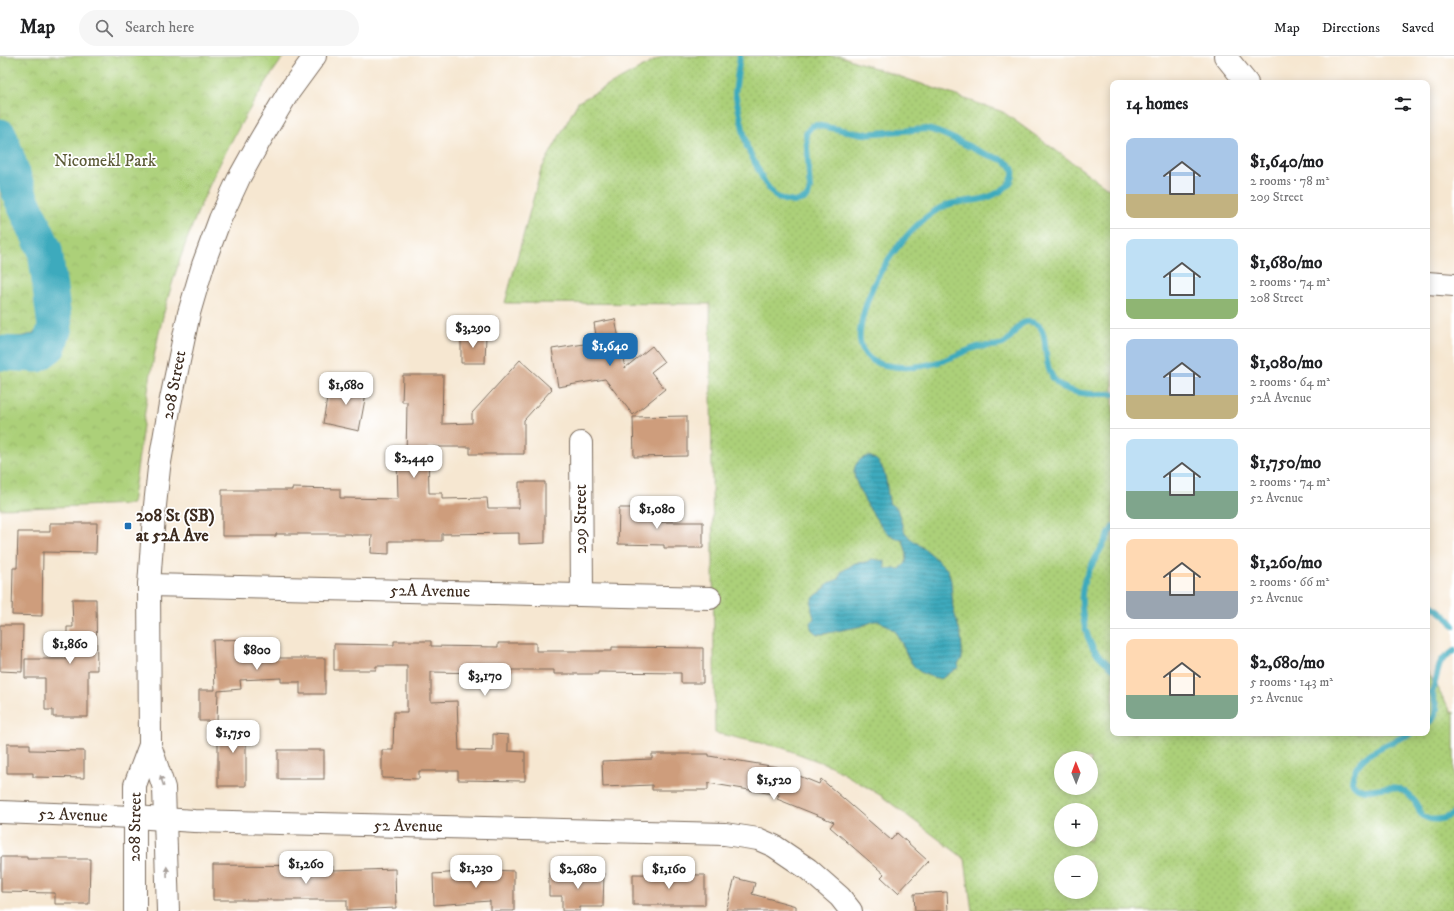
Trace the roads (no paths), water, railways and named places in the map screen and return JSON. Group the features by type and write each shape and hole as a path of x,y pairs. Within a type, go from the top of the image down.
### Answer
{"street":[{"name":"208 Street","path":"168,911 164,788 150,745 149,585 158,476 170,404 189,313 203,265 220,219 239,178 259,142 288,93 315,56"},
{"path":"1226,56 1245,80"},
{"path":"1430,284 1454,286"},
{"name":"209 Street","path":"581,443 582,594"},
{"name":"52A Avenue","path":"149,585 710,598"},
{"name":"208 Street","path":"135,911 135,785 150,745"},
{"name":"52 Avenue","path":"0,812 165,819 725,834 758,840 774,846 808,870 840,896 852,911"}],"water":[{"path":"36,276 52,278 60,303 64,324 64,341 57,351 42,359 13,363 0,362 0,337 17,337 30,334 37,330 41,323 41,303"},
{"path":"868,456 879,462 882,468 890,504 897,508 904,531 910,538 930,553 948,570 951,581 953,608 961,636 962,659 958,664 959,667 941,679 929,676 919,671 909,660 896,632 880,621 874,621 862,626 823,634 817,634 811,629 811,622 814,618 811,604 813,599 825,588 828,583 839,579 841,572 855,563 866,562 872,559 885,561 885,567 887,569 900,569 906,563 907,554 903,541 884,530 862,495 855,477 854,471 856,465 863,458"}],"waterway":[{"path":"740,56 735,93 747,147 765,183 775,196 784,200 794,202 808,196 810,189 806,133 812,126 816,125 863,134 927,129 942,133 983,153 1004,161 1010,165 1012,169 1012,179 1003,189 983,199 957,202 940,208 920,223 894,252 881,271 874,285 863,317 860,338 863,350 869,358 879,363 899,367 933,364 977,347 1003,344 1007,342 1018,327 1026,322 1031,322 1039,325 1043,332 1047,363 1051,374 1058,383 1069,390 1080,393 1110,394"},
{"path":"0,136 21,198 45,250 55,327 49,346 37,355 0,353"},
{"path":"1110,532 1085,579 1082,596 1083,616 1087,635 1095,651 1110,665"},
{"path":"1430,605 1442,613 1454,626"},
{"path":"1430,722 1433,719 1437,709 1432,693 1441,661 1454,651"},
{"path":"1406,736 1374,751 1366,757 1354,772 1352,782 1356,787 1367,790 1386,787 1401,789 1412,798 1422,815 1429,819 1443,818 1454,813"}],"place":[{"name":"208 St (SB) at 52A Ave","path":"128,526"}],"park label":[{"name":"Nicomekl Park","path":"105,161"}]}
